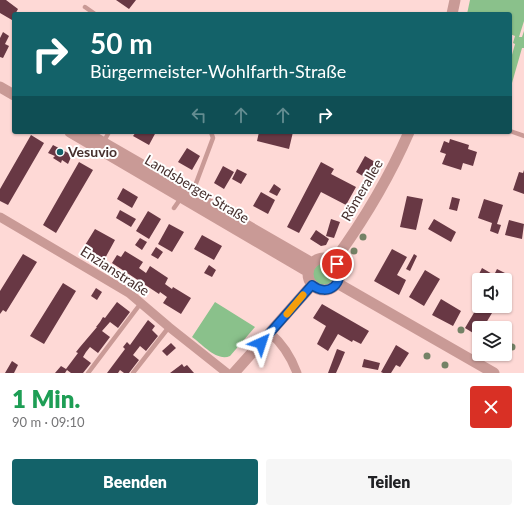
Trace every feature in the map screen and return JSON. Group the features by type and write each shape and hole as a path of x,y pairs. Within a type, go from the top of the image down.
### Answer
{"street":[{"path":"453,12 456,0"},
{"path":"0,87 12,94"},
{"name":"Landsberger Straße","path":"74,134 101,146 310,267"},
{"name":"Landsberger Straße","path":"87,134 101,146"},
{"name":"Römerallee","path":"334,261 364,219 379,194 409,134"},
{"name":"Enzianstraße","path":"0,217 99,274 128,293 227,373"},
{"path":"325,257 334,261 340,269 337,283 330,289 325,290 316,288 312,285 308,276 310,267 320,258 325,257"},
{"path":"337,283 494,373"},
{"path":"234,373 312,285"},
{"path":"270,333 277,339 291,359 297,373"}],"lane":[{"path":"85,7 92,12"},
{"path":"512,133 524,136"},
{"path":"101,146 108,134"},
{"path":"174,208 195,186 213,138 212,134"},
{"path":"88,373 141,303"},
{"path":"133,373 169,327"}],"green space":[{"path":"470,0 524,0 524,21 519,37 522,37 524,31 524,48 522,48 512,83 512,55 515,44 513,43 515,36 512,35 512,12 467,12"},
{"path":"324,263 328,264 334,270 334,278 328,284 324,285 320,284 314,278 313,274 314,270 320,264"},
{"path":"215,302 255,327 230,356 220,357 205,348 192,337"}],"building":[{"path":"0,0 6,0 18,9 16,12 12,12 12,20 0,13"},
{"path":"116,0 136,0 129,9"},
{"path":"3,32 9,36 5,44 9,46 3,58 0,57 0,38"},
{"path":"134,134 155,134 149,145 133,136"},
{"path":"259,134 293,134 289,149 257,141"},
{"path":"31,135 44,143 8,205 0,201 0,189"},
{"path":"450,139 469,145 468,149 477,152 473,166 463,163 461,170 442,164 446,154 440,152 444,141 449,143"},
{"path":"53,145 72,155 68,164 62,160 61,163 53,158 55,156 48,153"},
{"path":"187,148 200,156 192,170 178,162"},
{"path":"365,156 375,162 366,178 356,172"},
{"path":"79,162 93,170 56,233 43,225"},
{"path":"321,162 334,169 331,174 356,187 346,205 321,192 299,233 287,227"},
{"path":"223,166 234,172 224,189 214,183"},
{"path":"237,169 247,174 241,184 232,179"},
{"path":"524,170 524,194 513,190 519,172 523,173"},
{"path":"274,184 281,189 277,196 269,192"},
{"path":"123,188 138,197 132,208 117,199"},
{"path":"261,192 275,200 268,214 253,206"},
{"path":"407,196 423,199 416,230 400,227"},
{"path":"452,197 460,199 457,211 449,209"},
{"path":"484,199 503,205 497,224 501,225 498,234 490,231 492,223 478,218"},
{"path":"120,210 136,219 131,227 116,218"},
{"path":"148,211 161,219 149,239 136,231"},
{"path":"331,219 340,222 334,238 326,236"},
{"path":"434,219 456,232 451,242 428,229"},
{"path":"509,220 524,224 522,239 505,235"},
{"path":"169,224 184,232 172,252 158,244"},
{"path":"95,229 115,240 103,262 82,250"},
{"path":"316,230 329,239 326,245 321,246 310,239"},
{"path":"202,235 222,246 214,260 194,249"},
{"path":"140,238 147,242 142,250 135,245"},
{"path":"156,247 163,252 158,259 151,255"},
{"path":"392,249 407,257 397,275 406,280 399,295 374,281"},
{"path":"125,251 143,262 139,268 146,273 150,266 168,278 165,284 191,298 181,314 163,303 167,297 160,292 159,294 112,263 117,255 121,257"},
{"path":"23,254 37,262 6,312 3,310 0,314 0,291"},
{"path":"414,254 417,256 410,271 406,269"},
{"path":"209,265 216,270 212,277 204,273"},
{"path":"482,268 491,273 480,273"},
{"path":"497,269 505,273 495,273"},
{"path":"425,270 440,279 424,306 409,297"},
{"path":"63,283 76,291 44,344 30,336"},
{"path":"96,288 102,292 97,300 91,296"},
{"path":"441,299 461,311 453,326 432,315"},
{"path":"117,302 130,312 118,328 110,322 102,331 110,337 98,353 90,347 86,352 83,357 91,363 83,373 71,373 67,370 65,373 55,373 61,366 66,369 78,353 76,352 97,327 103,317 105,318"},
{"path":"322,304 369,331 361,344 353,340 352,342 338,334 328,351 317,344 326,326 313,318"},
{"path":"474,313 492,313 487,321 472,321 472,332 465,328"},
{"path":"148,320 155,326 152,330 158,336 146,351 140,346 133,355 139,360 129,373 124,373 120,370 118,373 107,373 125,349 123,347 127,342 130,345"},
{"path":"171,343 176,348 167,356 162,351"},
{"path":"396,345 409,353 400,367 396,365 391,373 381,372"},
{"path":"337,349 345,352 336,373 328,373"},
{"path":"364,359 380,363 378,370 362,367"},
{"path":"12,361 18,365 14,373 5,373"},
{"path":"182,364 184,367 187,365 194,373 170,373"}],"slow traffic":[{"path":"287,314 303,295"}],"place":[{"name":"Vesuvio","path":"60,152"}],"route":[{"path":"261,343 312,285 320,290 334,287 340,274 340,269 337,264"}]}
